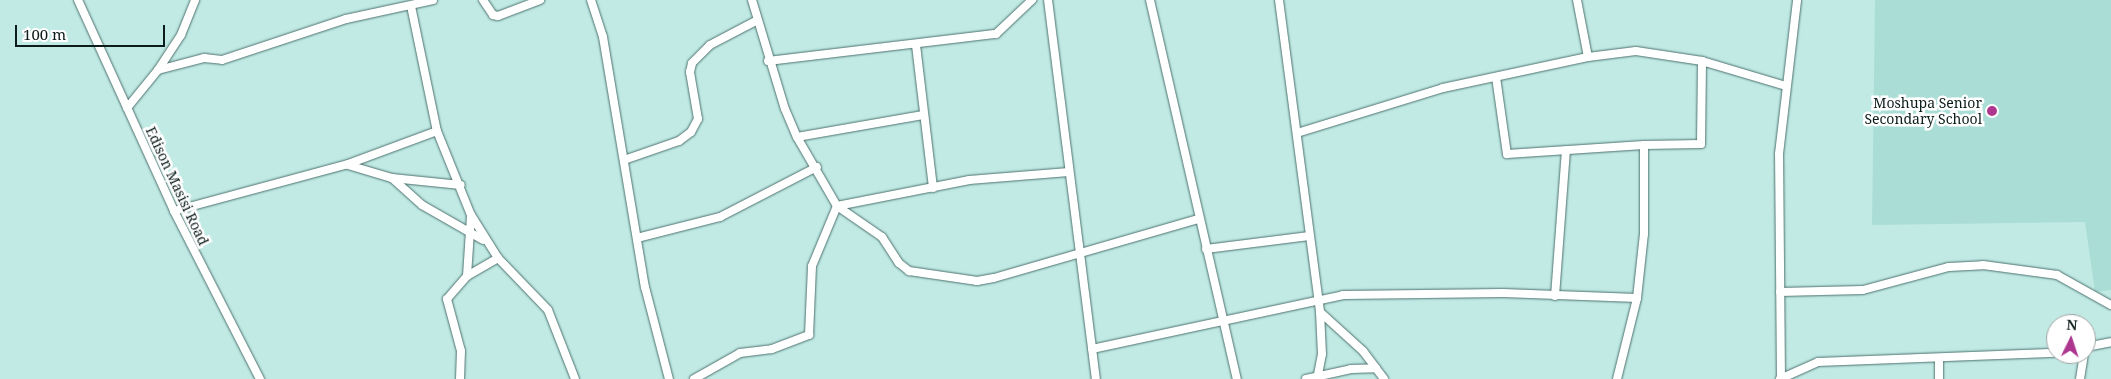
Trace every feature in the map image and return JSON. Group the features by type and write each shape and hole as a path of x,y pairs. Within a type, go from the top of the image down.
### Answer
{"street":[{"name":"Edison Masisi Road","path":"78,0 174,211 260,379"},
{"path":"127,108 158,70 181,35 195,0"},
{"path":"158,70 204,58 222,60 346,19 433,0"},
{"path":"483,0 495,16 540,0"},
{"path":"592,0 603,37 645,287 668,379"},
{"path":"752,0 768,61 797,137 837,206 882,237 899,263 909,271 986,280 1199,219"},
{"path":"768,61 916,45 996,34 1032,0"},
{"path":"1048,0 1096,379"},
{"path":"1150,0 1237,379"},
{"path":"1279,0 1297,133 1316,300 1320,312 1322,354 1318,375"},
{"path":"1577,0 1588,56"},
{"path":"1796,0 1779,154 1781,379 1818,362 1939,360 2046,354"},
{"path":"411,6 437,131 461,185 470,215 485,241 498,258 548,310 576,379"},
{"path":"624,160 679,141 691,132 698,119 690,72 692,63 710,45 756,21"},
{"path":"916,45 933,188"},
{"path":"1297,133 1443,88 1588,56 1636,51 1702,61 1786,86"},
{"path":"1496,77 1507,154 1644,145 1701,144 1702,61"},
{"path":"797,137 923,115"},
{"path":"174,211 348,164 437,131"},
{"path":"1617,379 1637,298 1644,234 1644,145"},
{"path":"1555,296 1566,150"},
{"path":"348,164 392,178 461,185"},
{"path":"637,238 720,217 816,167"},
{"path":"837,206 969,180 1069,172"},
{"path":"392,178 422,205 485,241"},
{"path":"694,379 740,353 772,349 809,335 812,266 837,206"},
{"path":"467,276 470,215"},
{"path":"1206,249 1309,236"},
{"path":"460,379 461,351 447,299 467,276 498,258"},
{"path":"1780,292 1863,290 1949,267 1983,265 2057,275 2111,305"},
{"path":"1092,349 1316,300 1389,292 1637,298"},
{"path":"1320,312 1338,326 1384,379"},
{"path":"2096,345 2111,342"},
{"path":"1939,360 1939,379"},
{"path":"2080,379 2082,364"},
{"path":"1306,379 1318,375 1376,368"}],"shaded area":[{"name":"Moshupa Senior Secondary School","path":"1875,0 2111,0 2111,290 2095,292 2085,222 1872,225"}],"place":[{"name":"Moshupa Senior Secondary School","path":"1992,111"}]}
